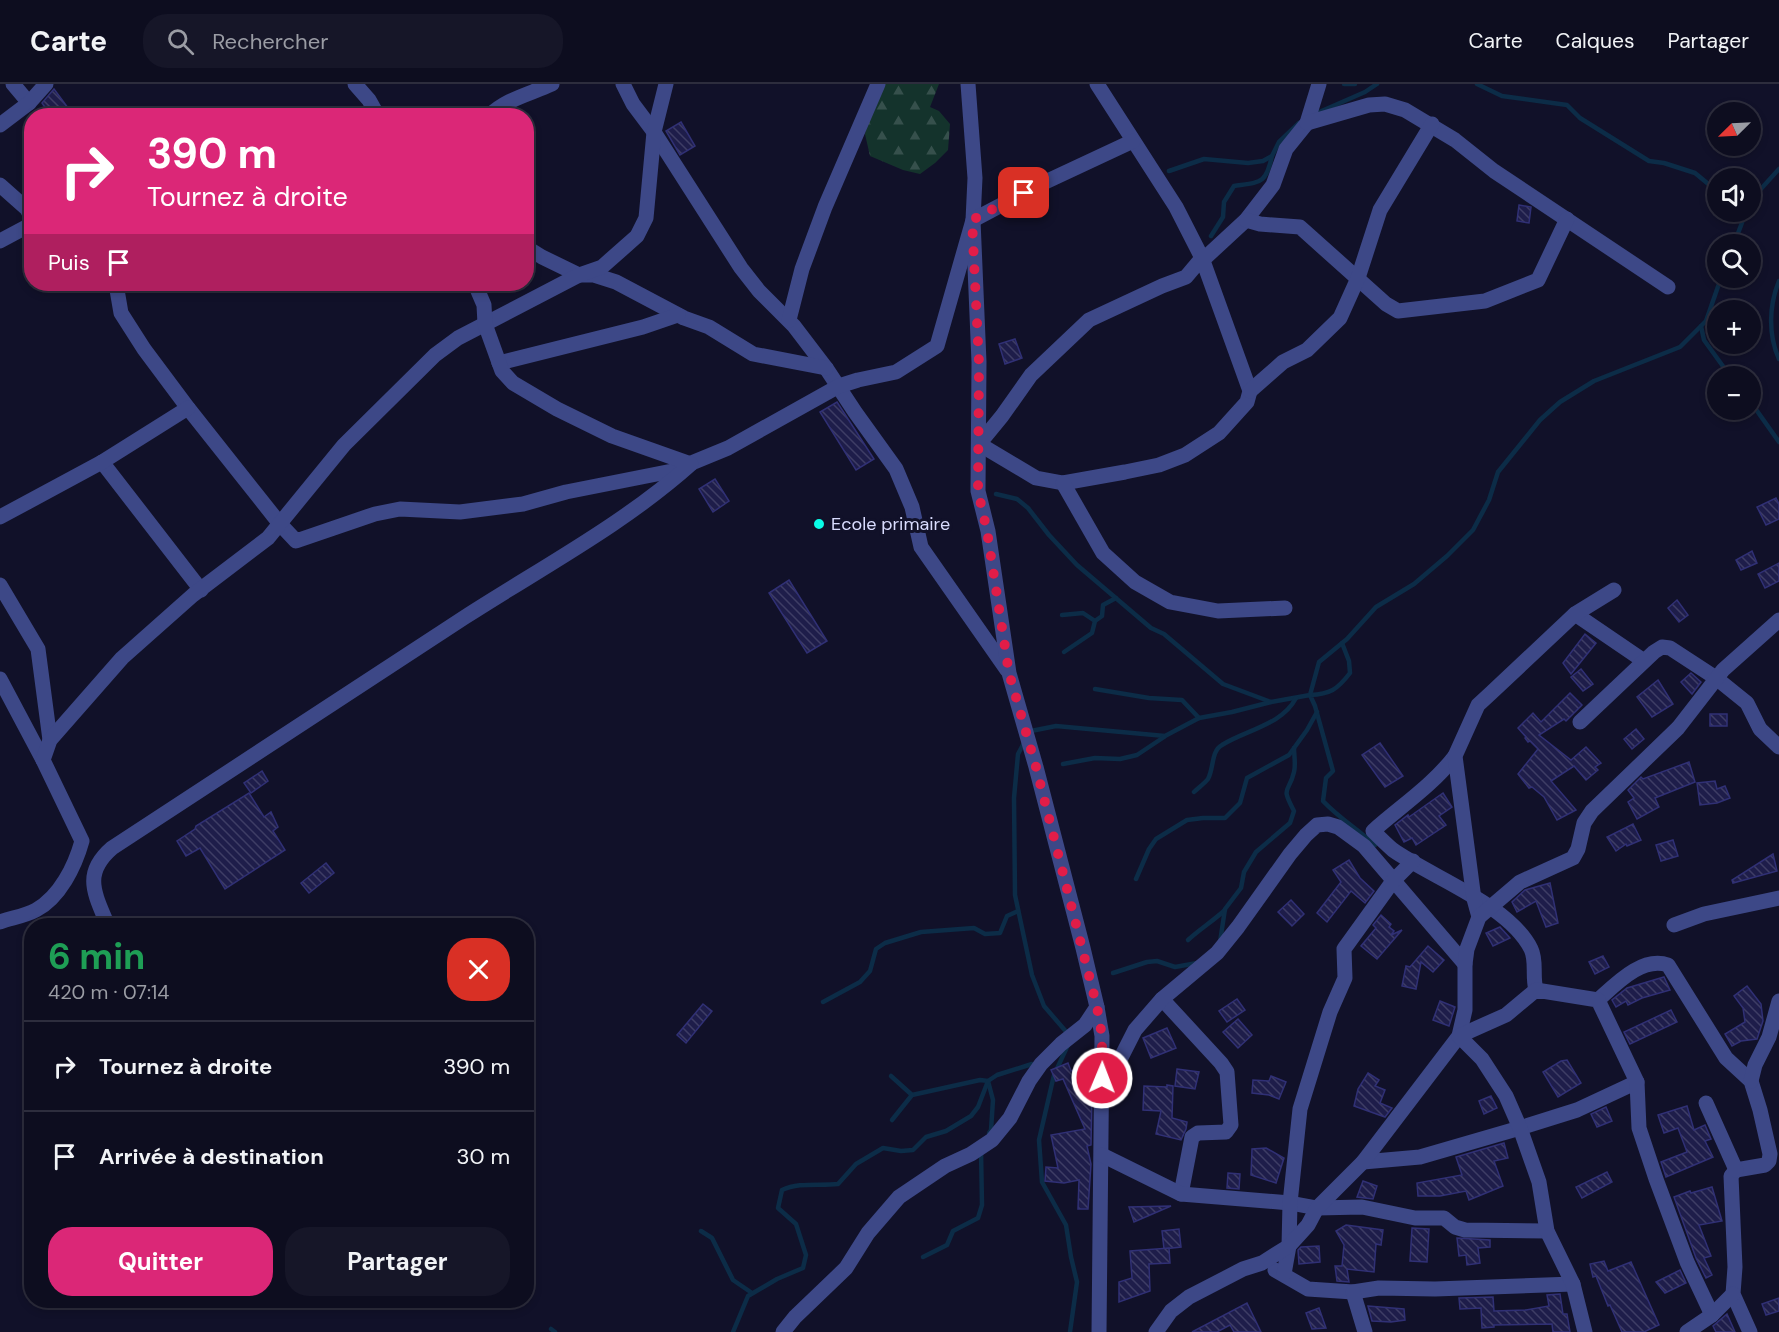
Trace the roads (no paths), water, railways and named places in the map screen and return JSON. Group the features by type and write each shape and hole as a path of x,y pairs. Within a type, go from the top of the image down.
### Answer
{"street":[{"path":"14,84 29,103"},
{"path":"0,125 29,103 46,84"},
{"path":"355,84 374,108"},
{"path":"498,108 505,102 552,84"},
{"path":"623,84 633,104 654,132 741,268 759,291 789,320 826,368 896,469 912,507 921,547 927,558 1009,673"},
{"path":"43,760 50,740 122,658 201,590 268,538 344,445 435,355 458,338 579,275 602,267 637,236 646,218 654,132 666,84"},
{"path":"789,320 802,269 825,207 878,84"},
{"path":"968,84 975,178 972,220 979,363 978,491 987,531 1009,673 1036,767 1097,1007 1102,1044 1099,1332"},
{"path":"1097,84 1176,207 1203,258 1250,391"},
{"path":"979,444 1031,375 1089,320 1186,277 1203,258 1246,220 1274,185 1286,149 1307,123 1320,84"},
{"path":"1307,123 1369,105 1385,104 1405,110 1432,124 1494,171 1668,287"},
{"path":"979,444 1036,478 1063,483 1159,465 1185,455 1219,433 1247,402 1250,391 1283,362 1307,350 1340,318 1358,278 1380,210 1432,124"},
{"path":"117,291 124,320 188,408 296,541 375,514 400,509 460,512 523,504 566,492 672,471 728,448 839,387 858,380 896,372 937,346 972,220 1041,184 1133,141"},
{"path":"0,185 24,206"},
{"path":"1246,220 1260,224 1300,227 1386,304 1398,311 1485,301 1538,280 1567,219"},
{"path":"0,241 24,228"},
{"path":"534,252 579,275 608,279 678,315 709,327 753,354 826,368"},
{"path":"478,291 483,305 485,324 498,363 513,383 557,409 612,436 691,464"},
{"path":"498,363 643,327 678,315"},
{"path":"0,517 102,462 188,408"},
{"path":"102,462 201,590"},
{"path":"105,918 93,889 94,873 99,859 112,848 297,725 595,535 669,483 691,464"},
{"path":"1063,483 1103,553 1135,582 1170,602 1218,611 1285,608"},
{"path":"0,585 38,649 50,740"},
{"path":"1536,990 1531,949 1507,919 1484,912 1474,899 1393,850 1373,831 1396,810 1425,789 1443,771 1455,756 1478,705 1575,614 1614,590"},
{"path":"1575,614 1644,661"},
{"path":"1156,1332 1172,1311 1190,1297 1243,1269 1262,1263 1289,1246 1308,1225 1317,1208 1363,1162 1459,1036 1465,1010 1467,949 1484,912 1520,882 1573,858 1578,849 1584,823 1592,811 1678,728 1716,678 1779,620"},
{"path":"1580,722 1644,661 1662,647 1670,648 1716,678 1747,703 1760,729 1779,747"},
{"path":"0,679 4,692 43,760 82,841 75,864 53,896 36,910 0,922"},
{"path":"1455,756 1474,899"},
{"path":"1102,1095 1135,1030 1162,999 1217,953 1290,854 1317,825 1328,824 1338,827 1351,834 1364,846 1465,964"},
{"path":"1284,1274 1289,1246 1290,1203 1300,1109 1330,1012 1345,978 1344,949 1393,881 1413,861"},
{"path":"1674,926 1704,914 1779,898"},
{"path":"1598,1000 1646,963 1660,962 1668,965 1726,1058 1751,1081 1770,1154 1769,1161 1765,1165 1736,1170 1731,1176 1735,1268 1733,1294 1750,1332"},
{"path":"1459,1036 1506,1015 1536,990 1598,1000"},
{"path":"1162,999 1227,1072 1231,1125 1226,1132 1198,1133 1192,1137 1181,1194"},
{"path":"1598,1000 1636,1082 1640,1128 1656,1179 1687,1262 1712,1315"},
{"path":"1751,1081 1755,1065 1769,1037 1779,1001"},
{"path":"783,1332 795,1317 846,1268 868,1233 899,1197 945,1166 971,1154 992,1140 1010,1118 1029,1081 1041,1064 1085,1025 1097,1007"},
{"path":"1459,1036 1488,1068 1506,1096 1520,1128 1539,1182 1547,1231 1573,1284 1585,1332"},
{"path":"1363,1162 1420,1157 1520,1128 1577,1110 1636,1082"},
{"path":"1706,1103 1736,1170"},
{"path":"1102,1155 1181,1194 1290,1203 1317,1208 1362,1207 1415,1218 1444,1218 1455,1227 1465,1230 1547,1231"},
{"path":"1262,1263 1308,1289 1353,1292 1379,1288 1435,1289 1573,1284"},
{"path":"1353,1292 1365,1332"},
{"path":"1687,1332 1712,1315 1733,1294"}],"waterway":[{"path":"1344,84 1355,84"},
{"path":"1317,113 1365,92 1377,84"},
{"path":"1477,84 1502,96 1567,105 1580,118 1649,161 1664,163 1695,173 1707,183"},
{"path":"1169,171 1204,159 1248,163 1263,161 1272,156 1279,142 1299,123"},
{"path":"1211,236 1223,217 1224,202 1234,186 1261,180 1267,172 1272,156"},
{"path":"1761,189 1779,169"},
{"path":"1738,234 1742,222"},
{"path":"1779,281 1773,300 1771,320 1775,350 1779,359"},
{"path":"1030,734 1031,731 1056,726 1165,736 1199,718 1310,695 1319,662 1347,639 1376,607 1414,584 1473,530 1489,500 1498,472 1540,420 1560,402 1594,381 1680,347 1706,321 1718,288"},
{"path":"1701,326 1704,340 1723,366"},
{"path":"1761,417 1779,442"},
{"path":"996,494 1017,499 1028,508 1077,565 1151,628 1164,634 1223,684 1271,702"},
{"path":"1064,652 1092,633 1095,621 1102,616 1103,605 1116,598"},
{"path":"1062,615 1083,613 1095,621"},
{"path":"1342,643 1349,661 1350,673 1333,690 1310,695 1333,771 1326,778 1323,801 1375,845"},
{"path":"1095,689 1149,698 1182,700 1199,718"},
{"path":"1194,792 1208,779 1218,748 1273,721 1282,715 1296,698"},
{"path":"1136,879 1156,839 1187,820 1225,818 1240,803 1247,778 1289,755 1317,712"},
{"path":"1063,764 1095,758 1120,759 1137,755 1164,737"},
{"path":"1025,741 1018,754 1014,798 1015,895 1032,975 1044,1006 1069,1035"},
{"path":"1220,942 1225,909 1241,888 1244,872 1256,852 1290,823 1294,811 1287,797 1287,790 1295,769 1294,748"},
{"path":"1188,940 1225,910"},
{"path":"823,1002 860,982 870,971 876,949 885,943 921,932 974,928 985,934 1000,933 1007,916 1018,911"},
{"path":"1113,973 1147,962 1157,961 1175,967 1197,963"},
{"path":"1068,1045 1054,1075 1039,1140 1042,1182 1066,1225 1077,1282 1070,1332"},
{"path":"733,1332 748,1296 777,1279 803,1268 806,1255 796,1224 778,1208 782,1190 802,1185 838,1184 856,1164 883,1148 913,1150 926,1137 946,1131 971,1116 978,1107 988,1081 997,1075 1032,1064"},
{"path":"891,1076 912,1095 980,1080 988,1081 993,1100 989,1133"},
{"path":"892,1120 912,1095"},
{"path":"923,1257 947,1245 953,1231 978,1218 982,1205 981,1151"},
{"path":"701,1231 712,1238 733,1280 752,1293"},
{"path":"551,1329 555,1332"}],"place":[{"name":"Ecole primaire","path":"819,524"}]}
